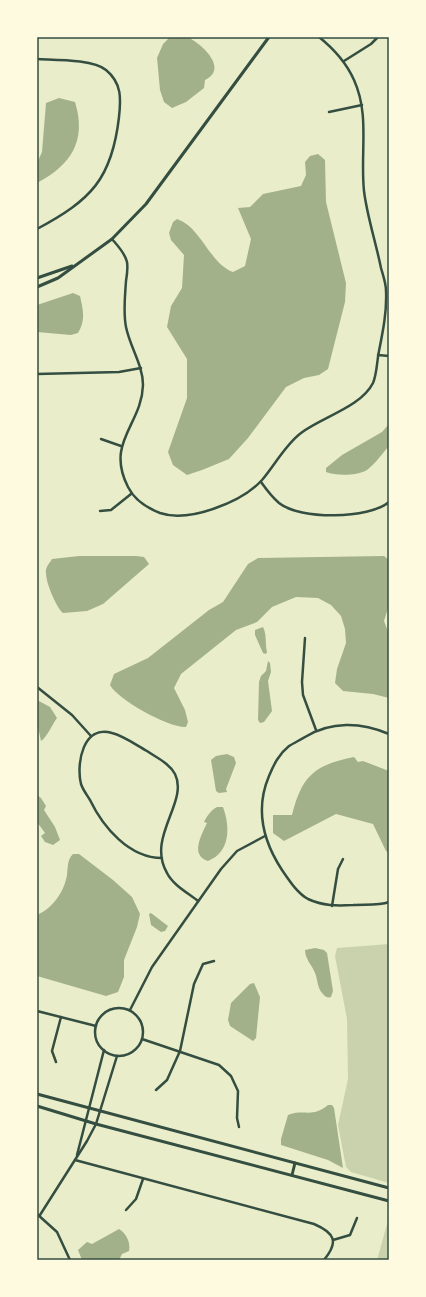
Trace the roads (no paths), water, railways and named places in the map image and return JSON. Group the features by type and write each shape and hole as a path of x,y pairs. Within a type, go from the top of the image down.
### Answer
{"street":[{"path":"37,287 58,278 112,239 146,204 269,37"},
{"path":"112,239 122,251 127,263 124,316 126,329 141,368 143,386 140,400 121,446 120,462 122,476 131,494 142,504 159,513 181,515 213,509 230,502 260,482 299,434 323,418 356,402 373,383 385,322 388,290 364,191 362,105 354,80 344,62 334,49 319,37"},
{"path":"344,62 378,37"},
{"path":"37,59 89,63 105,69 116,82 120,98 117,139 112,159 103,177 92,191 77,203 58,217 37,229"},
{"path":"329,112 362,105"},
{"path":"37,278 76,264"},
{"path":"378,355 389,356"},
{"path":"37,374 119,372 141,368"},
{"path":"101,439 121,446"},
{"path":"260,482 279,504 299,513 361,513 374,510 389,502"},
{"path":"100,511 110,510 131,494"},
{"path":"305,638 303,695 316,730"},
{"path":"37,687 72,715 91,736"},
{"path":"389,734 358,725 341,724 316,730 289,746 275,761 261,799 261,817 265,836 277,862 292,885 308,899 332,906 389,902"},
{"path":"162,858 151,858 140,855 118,839 94,809 82,784 79,765 83,748 91,736 100,732 112,732 165,762 175,774 178,792 162,839 162,858 167,874 198,901"},
{"path":"130,1010 152,967 221,869 237,851 265,836"},
{"path":"332,906 338,869 343,859"},
{"path":"156,1090 168,1080 180,1051 194,984 203,964 214,961"},
{"path":"123,1008 130,1010 142,1022 142,1039 133,1052 117,1056 104,1050 96,1039 96,1026 99,1019 110,1010 123,1008"},
{"path":"37,1011 96,1026"},
{"path":"56,1062 52,1051 61,1017"},
{"path":"142,1039 219,1065 231,1076 238,1091 237,1118 240,1127"},
{"path":"75,1160 104,1050"},
{"path":"70,1260 57,1232 38,1215 75,1160 96,1124 117,1056"},
{"path":"37,1094 88,1109 389,1188"},
{"path":"37,1106 96,1124 389,1201"},
{"path":"75,1160 314,1224 327,1230 333,1240 332,1250 324,1260"},
{"path":"292,1175 295,1163"},
{"path":"126,1210 136,1199 143,1179"},
{"path":"333,1240 350,1236 357,1218"}]}
